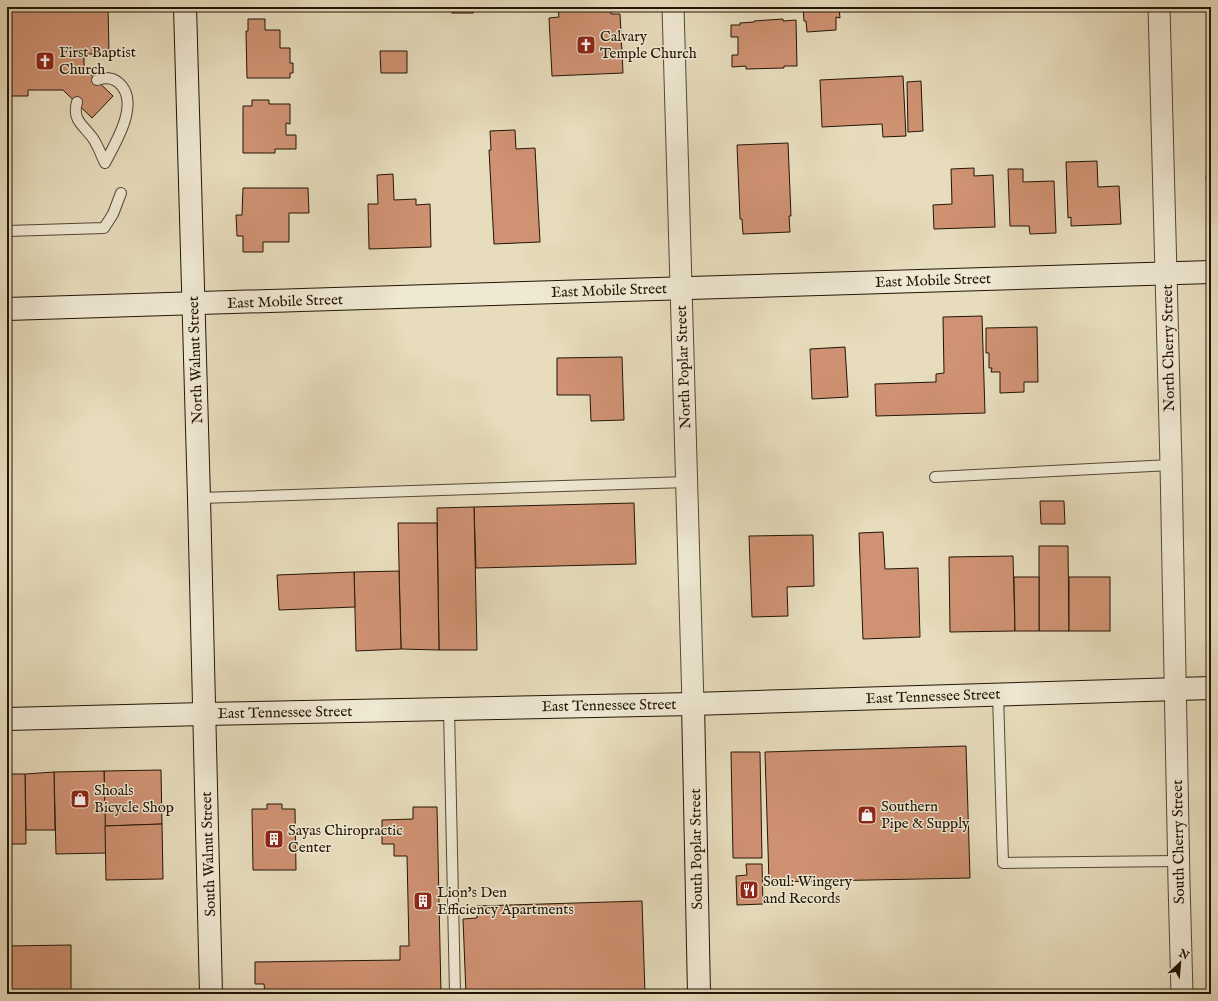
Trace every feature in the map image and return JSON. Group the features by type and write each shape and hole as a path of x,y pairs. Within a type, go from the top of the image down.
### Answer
{"street":[{"name":"North Walnut Street","path":"185,7 204,714"},
{"name":"North Poplar Street","path":"673,7 693,704"},
{"name":"North Cherry Street","path":"1159,7 1171,465 1175,689"},
{"name":"East Mobile Street","path":"7,309 1211,272"},
{"name":"East Tennessee Street","path":"7,719 693,704 1211,688"},
{"name":"South Cherry Street","path":"1175,689 1182,994"},
{"name":"South Poplar Street","path":"693,704 699,994"},
{"name":"South Walnut Street","path":"204,714 211,994"}],"lane":[{"path":"77,102 75,110 77,119 93,138 105,163 119,135 127,114 128,100 124,88 116,80 105,77 97,80"},
{"path":"7,231 104,228 114,214 121,193"},
{"path":"935,477 1171,465"},
{"path":"199,498 686,482"},
{"path":"998,694 1003,863 1179,861"},
{"path":"449,709 455,994"}],"building":[{"name":"First Baptist Church","path":"7,7 108,7 109,54 84,54 84,68 113,96 92,118 63,90 28,90 28,96 7,96"},
{"path":"452,7 473,7 473,13 452,13"},
{"name":"Calvary Temple Church","path":"558,7 611,7 611,14 620,14 623,73 552,76 549,18 559,17"},
{"path":"803,7 839,7 840,18 836,17 836,30 807,32 806,21 804,21"},
{"path":"1208,7 1211,7 1211,29 1208,29"},
{"path":"248,19 265,19 265,30 280,30 280,48 290,48 290,63 293,63 293,73 290,73 290,78 247,78 246,31 248,31"},
{"path":"783,19 783,21 796,20 797,66 784,66 784,68 746,69 746,66 732,67 732,55 738,55 738,37 731,37 731,25 740,25 740,23 754,21"},
{"path":"380,51 407,51 407,73 381,73"},
{"path":"903,76 906,136 883,137 882,124 822,127 820,80"},
{"path":"921,81 923,131 908,132 907,82"},
{"path":"252,100 269,100 269,104 290,104 290,124 286,123 286,135 296,135 296,149 275,149 275,153 243,153 243,106 252,106"},
{"path":"515,130 516,149 535,148 540,242 494,244 489,150 491,150 490,131"},
{"path":"788,143 791,216 789,216 790,232 743,234 742,219 740,219 737,145"},
{"path":"1097,161 1098,187 1119,186 1121,224 1071,226 1071,217 1068,218 1066,162"},
{"path":"974,168 974,176 993,175 995,227 934,229 933,205 952,204 951,169"},
{"path":"1008,169 1023,169 1023,182 1054,181 1056,233 1030,234 1029,226 1010,226"},
{"path":"393,174 394,200 416,199 416,205 430,204 431,247 369,249 368,204 378,204 377,175"},
{"path":"1206,176 1211,176 1211,188 1207,188"},
{"path":"243,188 308,188 309,213 289,213 289,242 263,242 263,252 243,252 243,236 237,236 236,215 242,215"},
{"path":"982,316 985,413 876,416 875,384 936,382 936,374 944,373 943,317"},
{"path":"1037,327 1038,382 1024,382 1024,392 1000,393 1000,372 991,372 992,368 989,368 989,353 986,353 986,328"},
{"path":"845,347 848,397 812,399 810,349"},
{"path":"622,357 624,420 591,421 590,395 557,395 557,358"},
{"path":"1208,490 1211,490 1211,534 1209,534"},
{"path":"1040,501 1064,501 1065,524 1041,524"},
{"path":"634,503 636,564 476,568 474,507"},
{"path":"474,507 477,650 439,650 437,508"},
{"path":"398,523 437,523 439,650 401,649"},
{"path":"883,532 885,569 918,568 920,637 863,639 859,533"},
{"path":"813,535 814,586 787,587 788,616 752,617 749,536"},
{"path":"1039,546 1068,546 1069,631 1039,631"},
{"path":"1013,556 1015,631 950,632 949,557"},
{"path":"399,571 401,649 356,651 354,572"},
{"path":"354,572 355,607 279,610 277,575"},
{"path":"1014,577 1039,577 1039,631 1015,631"},
{"path":"1069,577 1110,577 1110,631 1069,631"},
{"name":"Southern Pipe & Supply","path":"966,746 970,878 769,882 765,752"},
{"path":"731,752 760,752 762,858 733,858"},
{"path":"161,770 162,824 105,826 104,771"},
{"name":"Shoals Bicycle Shop","path":"104,771 106,853 56,854 54,772"},
{"path":"54,772 55,830 26,830 25,774"},
{"path":"7,774 25,774 26,844 7,844"},
{"name":"Sayas Chiropractic Center","path":"267,804 282,804 282,809 295,809 296,870 253,870 252,809 267,809"},
{"name":"Lion's Den Efficiency Apartments","path":"413,807 437,807 441,994 265,994 264,984 255,984 255,962 400,960 400,946 409,946 407,856 394,856 394,844 382,844 382,820 413,819"},
{"path":"162,824 163,879 106,880 105,826"},
{"name":"Soul: Wingery and Records","path":"746,864 762,864 763,904 737,905 736,876 747,875"},
{"path":"642,901 645,994 466,994 463,919 477,918 477,906"},
{"path":"71,945 71,994 7,994 7,946"}],"place":[{"name":"Calvary Temple Church","path":"586,45"},
{"name":"First Baptist Church","path":"45,61"},
{"name":"Shoals Bicycle Shop","path":"80,799"},
{"name":"Southern Pipe & Supply","path":"867,815"},
{"name":"Sayas Chiropractic Center","path":"274,839"},
{"name":"Soul: Wingery and Records","path":"749,890"},
{"name":"Lion's Den Efficiency Apartments","path":"423,901"}]}
